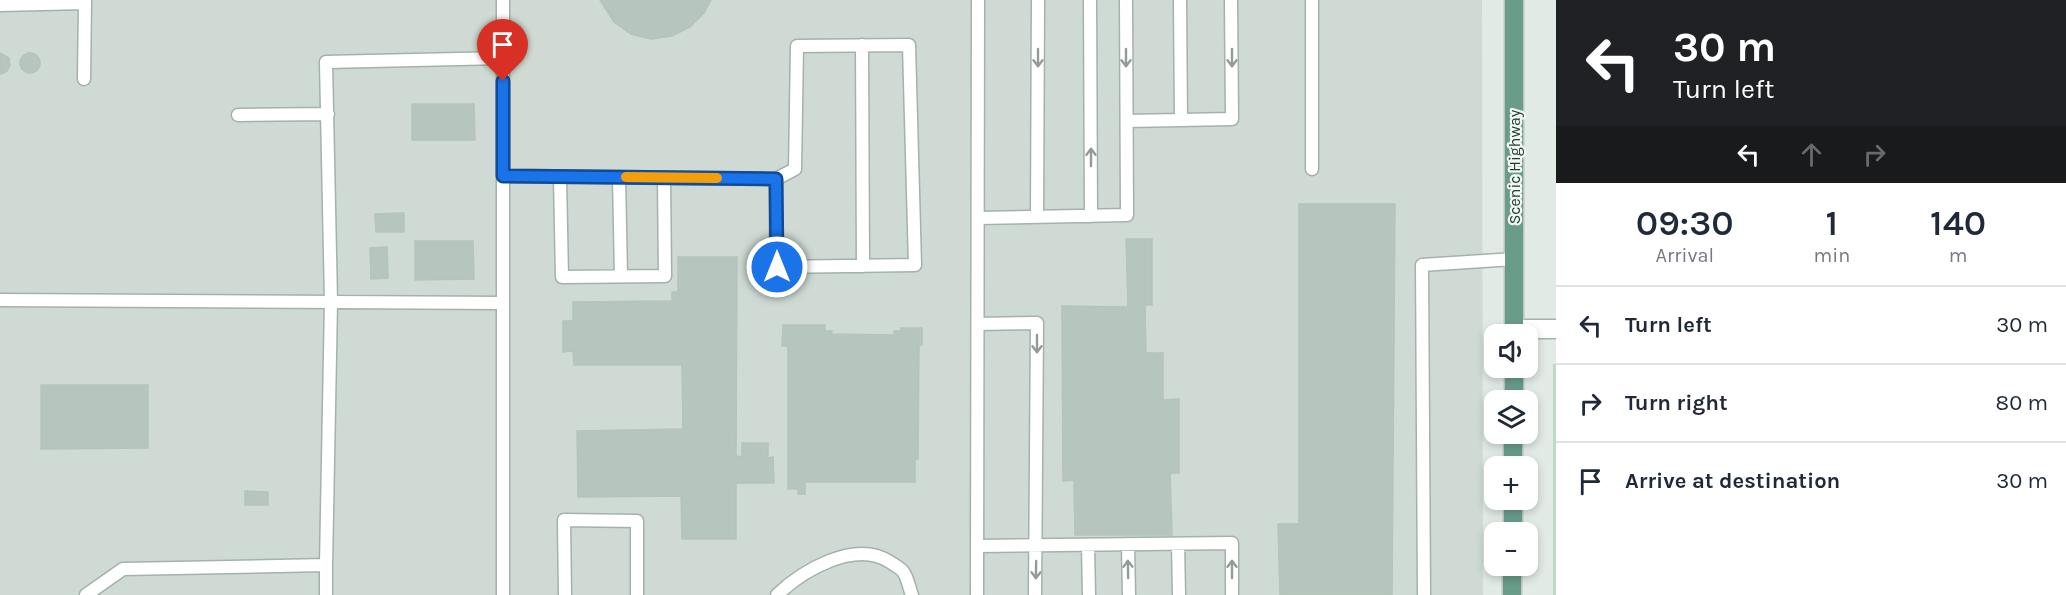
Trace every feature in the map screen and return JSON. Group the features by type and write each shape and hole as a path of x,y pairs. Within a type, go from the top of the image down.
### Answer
{"main road":[{"name":"Scenic Highway","path":"1514,0 1514,324"},
{"path":"1512,576 1512,595"}],"street":[{"path":"1538,330 1556,329"}],"lane":[{"path":"503,0 503,595"},
{"path":"977,595 978,0"},
{"path":"1037,217 1038,0"},
{"path":"1090,0 1091,216"},
{"path":"978,218 1127,215 1126,0"},
{"path":"1180,0 1181,120"},
{"path":"1127,121 1232,119 1231,0"},
{"path":"1312,0 1312,169"},
{"path":"0,5 85,2 84,79"},
{"path":"862,45 864,266"},
{"path":"503,176 776,179 795,169 797,46 909,45 915,265 777,267 776,179"},
{"path":"326,595 331,302 326,62 503,58"},
{"path":"238,115 327,114"},
{"path":"560,177 562,277 665,276 664,178"},
{"path":"619,177 621,276"},
{"path":"1424,595 1422,265 1514,259"},
{"path":"0,300 503,303"},
{"path":"978,324 1037,323 1035,595"},
{"path":"565,595 564,520 637,520 638,595"},
{"path":"978,546 1232,543 1232,595"},
{"path":"1088,544 1089,595"},
{"path":"1128,544 1128,595"},
{"path":"1178,544 1179,595"},
{"path":"777,595 789,584 820,565 856,554 884,558 903,571 912,595"},
{"path":"86,595 123,569 326,565"}],"shaded area":[{"path":"0,0 1482,0 1483,595 0,595"}],"green space":[{"path":"1553,364 1556,364 1556,595 1553,595"}],"building":[{"path":"600,0 711,0 704,13 690,27 672,36 651,39 631,34 614,22"},
{"path":"0,53 9,58 10,65 7,71 1,74"},
{"path":"26,53 34,53 40,59 40,67 34,73 26,73 20,67 20,59"},
{"path":"412,104 474,104 475,140 412,140"},
{"path":"1299,204 1395,204 1392,595 1280,595 1278,524 1299,524"},
{"path":"404,213 404,232 376,232 375,214"},
{"path":"1126,239 1152,239 1152,305 1145,305 1146,353 1163,353 1163,400 1179,399 1179,473 1170,473 1172,535 1075,535 1074,480 1063,481 1062,306 1128,307"},
{"path":"415,241 473,241 474,279 415,280"},
{"path":"387,247 388,278 371,279 370,248"},
{"path":"678,257 737,257 736,456 742,457 742,443 768,443 768,458 773,457 774,483 736,483 736,539 682,539 681,496 578,497 577,431 683,429 682,365 574,365 573,351 563,352 563,321 573,321 573,302 672,301 672,292 678,292"},
{"path":"783,325 825,325 825,331 832,331 831,334 894,335 894,331 901,331 901,328 922,328 922,345 919,345 918,459 915,459 915,482 805,482 805,494 798,494 798,489 788,489 788,346 782,346"},
{"path":"41,385 148,385 148,448 41,449"},
{"path":"245,491 268,492 268,505 245,505"}],"slow traffic":[{"path":"626,177 717,178"}],"route":[{"path":"503,81 503,176 776,179 777,267"}]}
